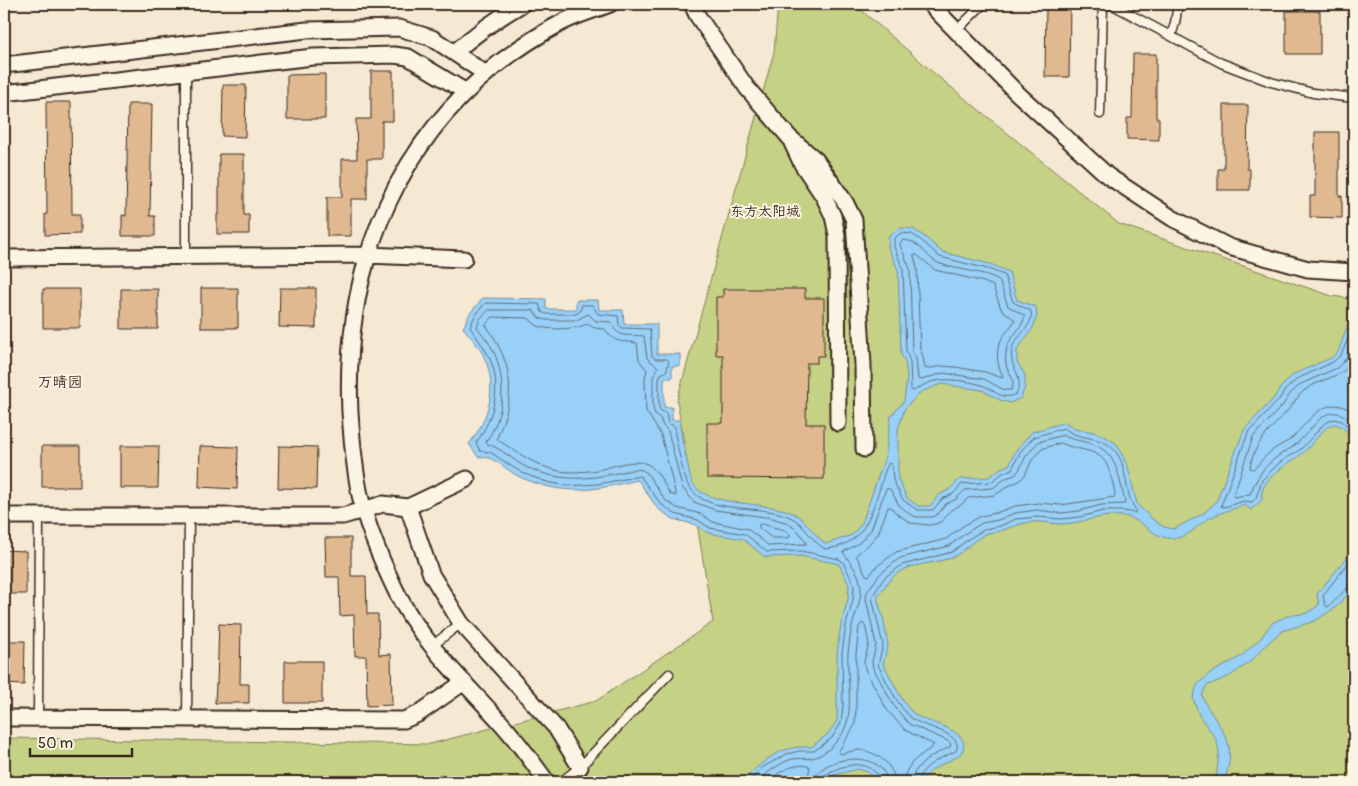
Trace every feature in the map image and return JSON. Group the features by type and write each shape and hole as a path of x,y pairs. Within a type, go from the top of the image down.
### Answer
{"street":[{"path":"454,52 470,38 522,4"},
{"path":"546,782 504,726 415,625 397,592 364,511 352,431 349,388 351,352 357,301 367,255 397,182 413,155 438,123 466,92 486,74 520,48 564,21 610,4"},
{"path":"692,4 747,88 789,137 816,160 845,202 854,220 863,365 864,449"},
{"path":"930,4 1016,92 1108,176 1172,218 1229,247 1308,268 1354,272"},
{"path":"4,65 307,30 399,28 432,38 486,74"},
{"path":"4,93 313,57 394,55 408,57 466,92"},
{"path":"789,137 802,164 824,196 833,216 837,235 838,423"},
{"path":"4,258 367,255 464,259"},
{"path":"4,516 343,516 383,504 408,507 467,478"},
{"path":"408,507 431,574 461,623 556,728 580,767"},
{"path":"4,718 404,720 418,714 464,682"}],"lane":[{"path":"956,31 983,4"},
{"path":"1100,114 1103,4"},
{"path":"1112,4 1222,63 1271,82 1313,93 1354,98"},
{"path":"1171,36 1178,4"},
{"path":"186,72 186,257"},
{"path":"38,718 39,516"},
{"path":"187,719 189,516"},
{"path":"432,646 461,623"},
{"path":"561,782 580,767 669,674"}],"green space":[{"path":"778,4 854,4 935,74 1119,224 1332,296 1354,299 1354,782 4,782 4,738 430,744 596,701 713,622 677,400 774,52"}],"water":[{"path":"899,228 913,229 942,252 990,264 1009,272 1017,300 1036,307 1037,316 1033,328 1017,350 1017,362 1025,375 1025,387 1021,398 1010,403 982,390 941,384 921,392 905,408 898,429 898,479 907,498 918,506 930,506 939,495 950,489 960,479 989,477 1001,468 1009,465 1016,450 1032,432 1065,422 1075,429 1094,432 1117,444 1128,467 1137,504 1159,524 1174,529 1204,513 1216,502 1244,430 1294,374 1331,358 1338,352 1347,327 1354,317 1354,440 1337,424 1326,428 1303,453 1276,472 1265,485 1262,492 1262,500 1251,510 1245,505 1220,513 1181,537 1169,538 1161,536 1136,520 1122,516 1107,516 1062,524 1030,522 983,535 953,557 900,571 889,581 877,598 883,617 888,645 883,664 902,699 917,716 957,733 964,745 961,753 931,771 921,782 878,782 868,772 858,769 834,775 822,782 742,782 757,767 772,756 790,749 811,747 828,734 837,721 837,653 849,585 839,564 801,556 765,557 743,539 708,533 696,525 673,519 657,508 638,480 593,489 567,490 553,488 522,478 490,458 478,457 469,444 482,424 486,413 491,391 490,380 482,353 463,328 470,313 483,298 546,299 546,309 576,309 576,300 598,300 599,310 623,310 624,324 657,324 657,354 680,354 680,366 672,366 672,378 664,378 664,407 672,407 672,420 680,420 682,441 693,484 700,491 711,497 782,509 793,513 826,544 852,535 862,523 885,457 891,416 904,401 907,377 905,362 901,354 898,270 888,247 889,236"},
{"path":"1354,549 1354,588 1336,607 1315,621 1282,631 1250,662 1230,676 1206,686 1202,696 1224,734 1229,747 1225,782 1216,782 1219,752 1216,739 1199,715 1193,698 1197,685 1209,674 1240,657 1260,639 1272,623 1287,616 1307,613 1319,605 1317,594"}],"building":[{"path":"1046,4 1070,4 1069,77 1045,77"},
{"path":"1286,11 1320,11 1320,54 1286,54"},
{"path":"1133,54 1156,54 1156,118 1159,118 1159,140 1127,139 1127,118 1132,118"},
{"path":"371,71 393,71 393,121 382,121 382,159 367,159 367,199 351,199 351,236 327,236 327,197 342,197 342,159 357,159 356,119 371,119"},
{"path":"325,74 325,119 287,119 287,75"},
{"path":"223,85 246,85 245,137 222,136"},
{"path":"46,102 71,102 72,214 80,214 80,234 45,235 45,214 47,214"},
{"path":"128,104 152,104 150,216 155,216 155,236 122,236 122,215 126,216"},
{"path":"1224,105 1248,105 1247,169 1250,169 1250,190 1218,190 1218,169 1224,169"},
{"path":"1315,132 1339,132 1339,196 1342,196 1342,218 1310,217 1310,196 1315,196"},
{"path":"219,154 244,154 244,215 249,215 249,234 217,234"},
{"path":"201,288 238,288 238,328 201,328"},
{"path":"280,288 316,288 316,328 279,327"},
{"path":"43,289 80,289 80,328 43,328"},
{"path":"121,289 158,289 158,329 121,329"},
{"path":"723,289 805,289 805,298 824,298 824,356 817,356 817,363 807,363 806,424 824,424 824,479 707,478 707,423 723,423 723,355 716,355 716,297 723,297"},
{"path":"42,446 80,446 80,487 42,487"},
{"path":"120,446 159,446 158,488 120,488"},
{"path":"200,446 238,447 237,489 199,487"},
{"path":"279,446 317,447 316,489 278,488"},
{"path":"325,538 351,538 351,576 366,576 367,614 378,614 379,655 391,654 392,705 367,706 366,656 355,656 354,615 340,616 339,577 326,577"},
{"path":"4,550 26,551 26,594 4,594"},
{"path":"219,624 241,625 240,684 249,684 249,703 215,703"},
{"path":"4,641 25,641 24,685 4,684"},
{"path":"285,661 322,661 322,703 285,703"}],"district":[{"name":"东方太阳城","path":"765,211"},
{"name":"万晴园","path":"60,382"}]}
